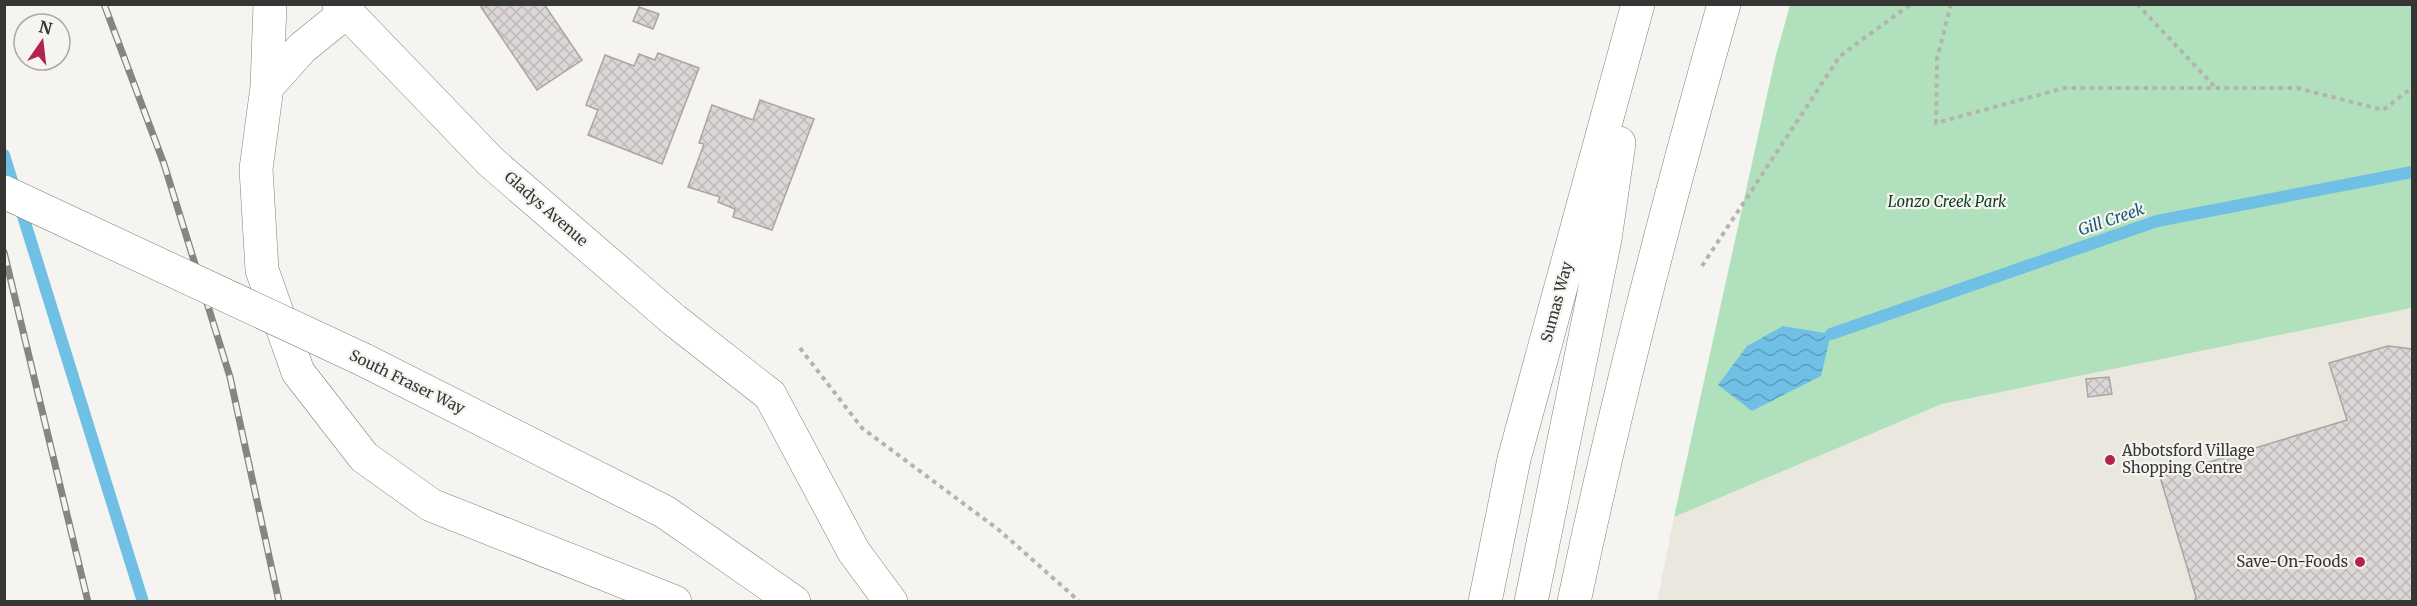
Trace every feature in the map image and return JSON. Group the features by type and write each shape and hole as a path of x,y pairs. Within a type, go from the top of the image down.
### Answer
{"main road":[{"path":"270,4 267,87 256,169 262,270 298,372 364,457 431,505 675,602"},
{"path":"1531,602 1605,239 1639,4"},
{"name":"Sumas Way","path":"1485,602 1514,459 1639,4"},
{"path":"1574,602 1596,496 1671,196 1724,4"},
{"path":"267,87 302,48 342,9"},
{"name":"Gladys Avenue","path":"342,9 491,162 674,320 770,396 855,552 891,602"},
{"name":"South Fraser Way","path":"4,192 364,360 665,512 794,602"}],"path":[{"path":"1702,266 1840,56 1911,4"},
{"path":"1951,4 1937,59 1936,123 2064,88 2297,88 2383,110 2412,88"},
{"path":"2137,4 2216,88"},
{"path":"800,348 862,428 999,530 1080,602"}],"shaded area":[{"name":"Abbotsford Village Shopping Centre","path":"2412,308 2412,601 1657,602 1674,517 1942,404"}],"green space":[{"name":"Lonzo Creek Park","path":"1790,5 2412,5 2412,308 1942,404 1674,517 1775,59"}],"water":[{"path":"1783,326 1831,334 1821,376 1752,411 1718,385 1747,346"}],"building":[{"path":"484,4 544,4 582,60 537,90 481,7"},
{"path":"639,7 659,14 653,29 633,21"},
{"path":"658,53 699,68 662,164 588,135 598,110 586,105 605,55 634,66 639,54 655,60"},
{"path":"760,100 814,119 772,230 733,217 735,209 718,202 720,197 688,187 704,144 699,143 712,105 753,120"},
{"path":"2388,346 2412,349 2412,602 2194,602 2196,597 2160,477 2347,420 2329,363"},
{"path":"2109,377 2112,394 2088,397 2086,379"}],"waterway":[{"path":"4,155 143,602"},
{"name":"Gill Creek","path":"1831,334 2157,221 2412,172"}],"railway":[{"path":"104,4 164,164 230,377 279,602"},
{"path":"4,252 88,602"}],"place":[{"name":"Abbotsford Village Shopping Centre","path":"2110,460"},
{"name":"Save-On-Foods","path":"2360,562"}]}
